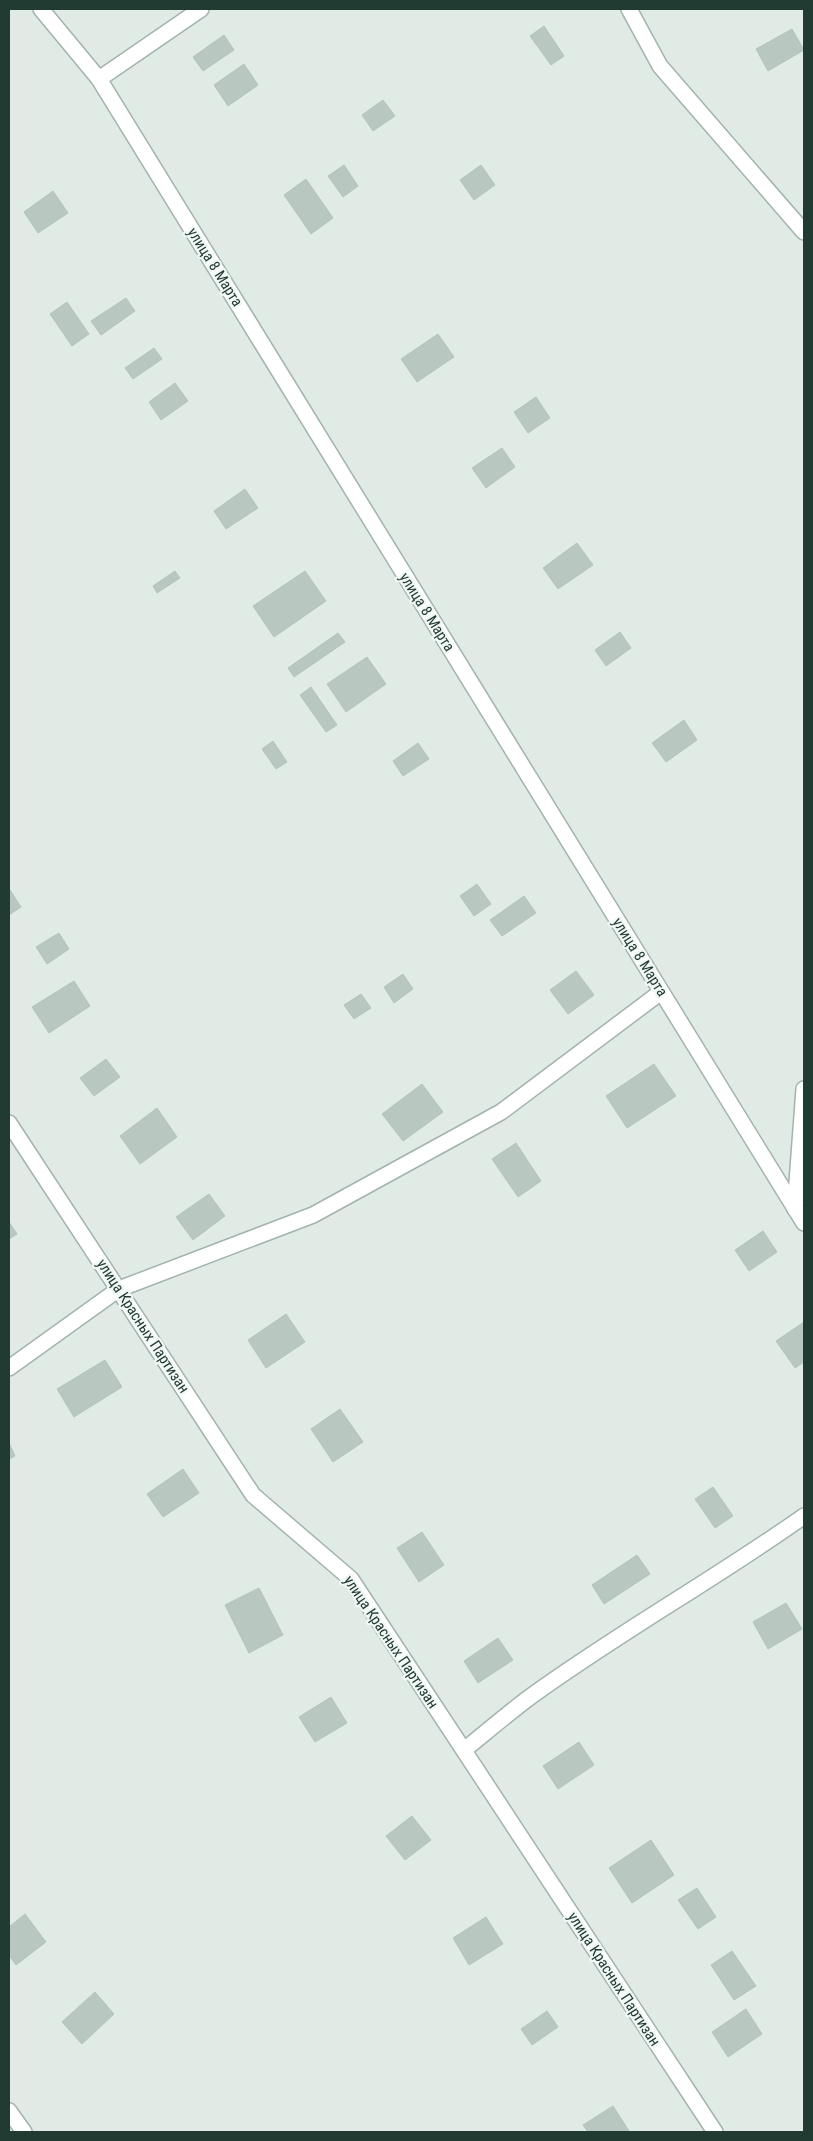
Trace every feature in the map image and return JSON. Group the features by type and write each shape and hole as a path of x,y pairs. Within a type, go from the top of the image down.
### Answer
{"street":[{"name":"улица 8 Марта","path":"41,9 99,79 804,1223"},
{"path":"99,79 201,9"},
{"path":"629,9 660,66 804,232"},
{"path":"9,1368 119,1289 313,1214 493,1117 661,992"},
{"path":"795,1209 804,1088"},
{"name":"улица Красных Партизан","path":"9,1123 253,1495 351,1579 715,2132"},
{"path":"464,1750 526,1700 663,1608 769,1541 804,1516"},
{"path":"9,2111 24,2132"}],"building":[{"path":"544,26 564,56 551,65 530,36"},
{"path":"792,29 804,50 768,71 756,49"},
{"path":"224,35 234,50 203,71 193,57"},
{"path":"244,64 258,85 228,106 214,85"},
{"path":"383,100 395,116 373,131 362,115"},
{"path":"344,165 358,186 343,197 328,176"},
{"path":"481,165 495,185 474,200 460,180"},
{"path":"306,179 333,218 311,234 284,195"},
{"path":"53,191 68,213 38,233 24,212"},
{"path":"126,298 135,311 101,335 91,321"},
{"path":"67,302 89,334 72,346 50,314"},
{"path":"438,334 454,357 417,382 401,359"},
{"path":"154,348 162,359 133,379 125,368"},
{"path":"175,383 188,401 161,420 149,402"},
{"path":"536,397 550,418 528,433 514,412"},
{"path":"502,448 515,467 486,488 472,468"},
{"path":"245,489 258,508 226,529 214,511"},
{"path":"577,543 593,565 558,589 543,568"},
{"path":"175,571 180,578 157,593 153,586"},
{"path":"305,571 326,601 274,637 253,606"},
{"path":"620,632 631,648 606,666 595,650"},
{"path":"338,633 345,642 294,677 288,668"},
{"path":"367,657 386,684 346,712 327,684"},
{"path":"311,687 337,725 326,732 300,695"},
{"path":"684,720 697,740 666,762 652,743"},
{"path":"273,741 287,762 276,769 262,749"},
{"path":"418,743 429,759 403,776 393,761"},
{"path":"477,884 491,904 474,916 460,896"},
{"path":"9,891 21,907 9,915"},
{"path":"524,896 536,913 502,936 490,920"},
{"path":"59,933 69,949 47,964 36,947"},
{"path":"576,971 594,995 568,1014 550,990"},
{"path":"403,974 413,989 394,1003 384,987"},
{"path":"74,981 90,1006 49,1033 32,1007"},
{"path":"361,994 371,1008 354,1019 344,1005"},
{"path":"106,1059 120,1077 94,1096 80,1078"},
{"path":"654,1064 676,1096 627,1128 606,1096"},
{"path":"422,1084 443,1112 403,1141 382,1114"},
{"path":"157,1108 177,1137 140,1164 120,1136"},
{"path":"516,1143 541,1181 518,1197 492,1159"},
{"path":"209,1194 225,1216 193,1240 176,1217"},
{"path":"9,1222 17,1234 9,1239"},
{"path":"763,1231 777,1252 749,1271 735,1250"},
{"path":"286,1314 305,1342 266,1368 248,1340"},
{"path":"804,1322 804,1362 795,1368 776,1341"},
{"path":"105,1360 122,1387 74,1417 57,1389"},
{"path":"340,1409 363,1442 333,1462 311,1429"},
{"path":"9,1443 15,1456 9,1459"},
{"path":"183,1469 199,1493 163,1517 147,1494"},
{"path":"713,1487 733,1516 715,1528 695,1499"},
{"path":"422,1532 444,1565 419,1582 397,1548"},
{"path":"637,1555 650,1574 604,1604 592,1585"},
{"path":"259,1588 283,1635 249,1653 225,1605"},
{"path":"786,1603 802,1629 768,1649 753,1622"},
{"path":"498,1638 513,1660 478,1683 464,1661"},
{"path":"331,1697 347,1723 315,1742 299,1717"},
{"path":"579,1742 594,1765 558,1789 543,1766"},
{"path":"412,1816 431,1840 405,1860 386,1836"},
{"path":"651,1840 674,1875 632,1903 609,1868"},
{"path":"697,1888 716,1917 698,1929 678,1900"},
{"path":"25,1914 46,1942 16,1965 9,1955 9,1927"},
{"path":"486,1917 503,1944 469,1965 453,1938"},
{"path":"732,1951 756,1986 734,2000 711,1965"},
{"path":"95,1992 114,2014 82,2044 62,2022"},
{"path":"746,2009 762,2034 728,2057 712,2032"},
{"path":"547,2011 558,2027 532,2045 521,2029"},
{"path":"613,2106 629,2131 588,2132 583,2125"}]}
